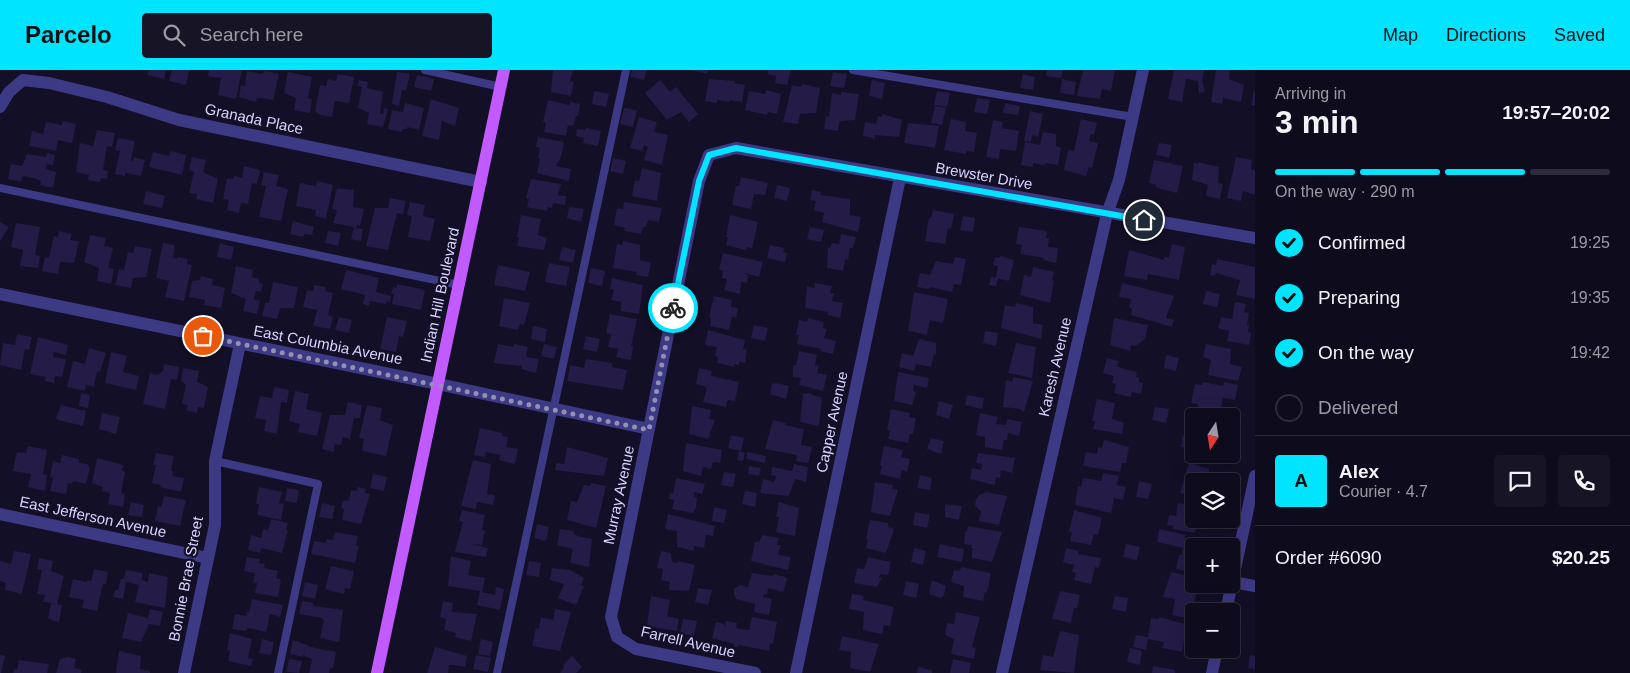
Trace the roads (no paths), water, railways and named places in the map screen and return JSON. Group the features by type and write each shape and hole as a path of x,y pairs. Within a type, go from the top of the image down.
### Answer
{"main road":[{"name":"Indian Hill Boulevard","path":"377,673 504,70"}],"street":[{"name":"Karesh Avenue","path":"1002,673 1107,214 1119,180 1143,70"},
{"name":"Granada Place","path":"0,107 9,92 23,80 49,83 107,97 179,120 481,182"},
{"name":"Brewster Drive","path":"709,155 736,148 1107,214 1255,238"},
{"name":"Murray Avenue","path":"617,637 611,617 699,181 709,155"},
{"name":"Capper Avenue","path":"796,673 900,178"},
{"name":"East Columbia Avenue","path":"0,294 438,384 649,430"},
{"name":"Bonnie Brae Street","path":"184,673 215,525 215,461 240,344"},
{"path":"1240,548 1255,476"},
{"name":"East Jefferson Avenue","path":"0,514 208,558"},
{"path":"1240,583 1255,586"},
{"name":"Farrell Avenue","path":"617,637 636,649 755,673"},
{"path":"1212,673 1215,658"}],"lane":[{"path":"425,70 501,87"},
{"path":"497,673 552,408 626,70"},
{"path":"853,70 1133,117"},
{"path":"0,188 459,284"},
{"path":"215,461 318,484 278,673"}]}
